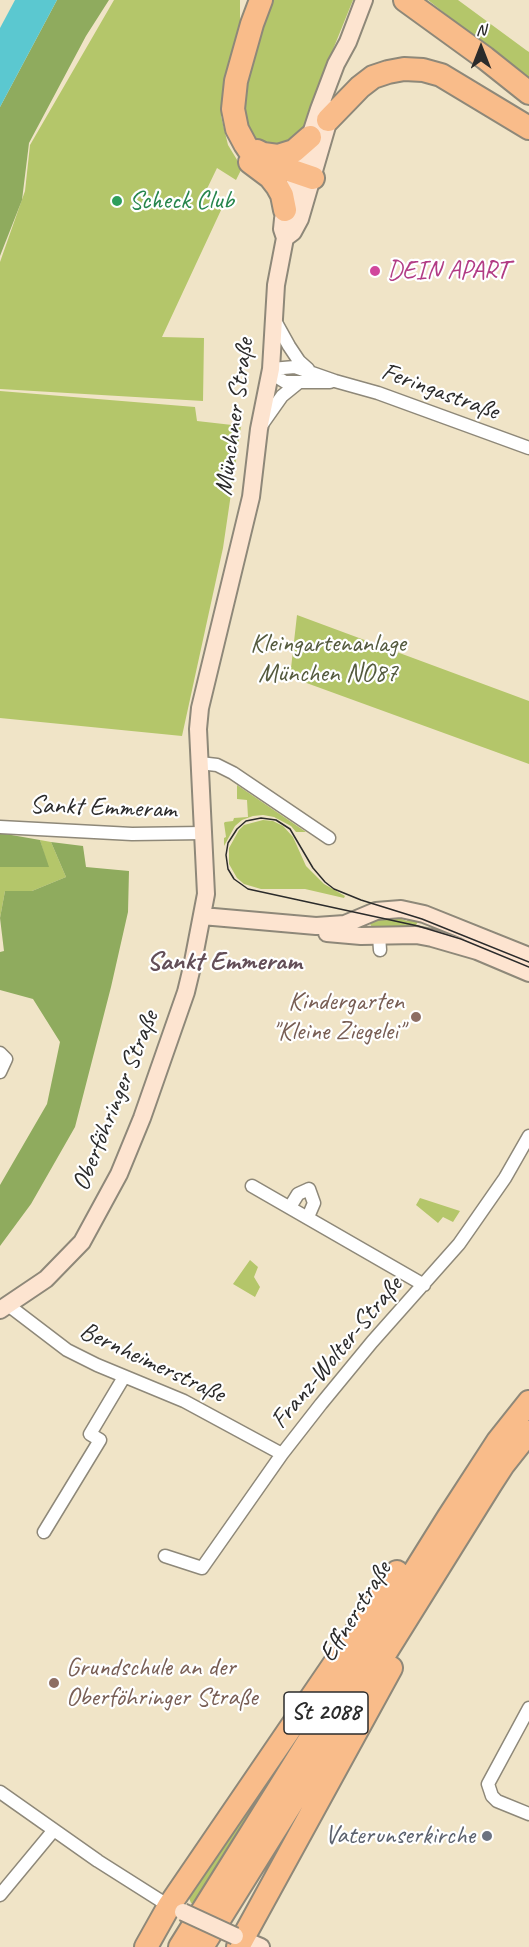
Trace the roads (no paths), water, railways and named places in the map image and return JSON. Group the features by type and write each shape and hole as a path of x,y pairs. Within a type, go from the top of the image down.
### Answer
{"highway":[{"path":"252,24 254,0"},
{"path":"261,0 236,81 233,108 237,129 253,156 305,175"},
{"path":"405,0 432,18 529,93"},
{"path":"415,0 432,18"},
{"path":"328,120 373,77 404,69 423,70 441,75 529,128"},
{"path":"236,81 229,90 226,112 228,131 238,153 270,177 293,215"},
{"path":"245,144 263,154 278,156 294,151 310,137"},
{"name":"Effnerstraße","path":"180,1947 448,1518 498,1441 529,1402"},
{"name":"Effnerstraße","path":"202,1947 503,1465 529,1432"},
{"path":"146,1947 176,1909 408,1556 448,1518"},
{"path":"244,1943 398,1655 408,1616"}],"main road":[{"name":"Münchner Straße","path":"226,602 251,497 259,429 271,369 276,285 285,238 282,229 293,215 305,175 328,120 348,42 364,0"},
{"name":"Münchner Straße","path":"305,175 310,137 336,64 348,42"},
{"name":"Oberföhringer Straße","path":"4,1308 46,1279 82,1242 119,1174 142,1118 186,992 206,894 198,729 200,708 226,602"},
{"path":"202,915 316,927 345,924 370,913 389,909 409,910 529,956"},
{"path":"370,913 365,926 368,933 378,941"},
{"path":"316,927 327,933 378,941 416,935 448,941 529,973"},
{"path":"176,1909 244,1943"}],"street":[{"name":"Feringastraße","path":"273,317 299,361 314,374"},
{"name":"Feringastraße","path":"271,369 295,367 378,393 529,448"},
{"name":"Feringastraße","path":"271,369 285,382 336,381"},
{"path":"259,429 282,396 298,383"},
{"path":"200,763 218,765 233,773 329,838"},
{"name":"Sankt Emmeram","path":"0,827 132,834 204,833"},
{"path":"0,1053 6,1059 0,1072"},
{"name":"Franz-Wolter-Straße","path":"165,1556 202,1568 282,1454 372,1342 459,1244 505,1178 529,1136"},
{"path":"252,1186 424,1285"},
{"path":"291,1208 298,1194 309,1189 315,1203 308,1217"},
{"name":"Bernheimerstraße","path":"4,1308 67,1350 212,1414 282,1454"},
{"path":"44,1532 100,1440 90,1434 124,1377"},
{"path":"529,1708 488,1784 492,1796 497,1801 529,1814"},
{"path":"0,1792 53,1831 150,1895 176,1909"},
{"path":"0,1895 53,1831"}],"water":[{"path":"15,0 57,0 0,107 0,28"}],"tram line":[{"path":"529,962 422,919 334,889 313,868 290,829 276,820 261,818 246,821 237,829 228,843 226,855 228,869 234,879 248,889 418,926 461,939 529,967"}],"place":[{"name":"Scheck Club","path":"117,201"},
{"name":"DEIN APART","path":"375,271"},
{"name":"Kindergarten \"Kleine Ziegelei\"","path":"416,1017"},
{"name":"Grundschule an der Oberföhringer Straße","path":"54,1683"},
{"name":"Vaterunserkirche","path":"487,1836"}],"district":[{"name":"Sankt Emmeram","path":"224,962"}],"park label":[{"name":"Kleingartenanlage München NO87","path":"328,659"}]}
